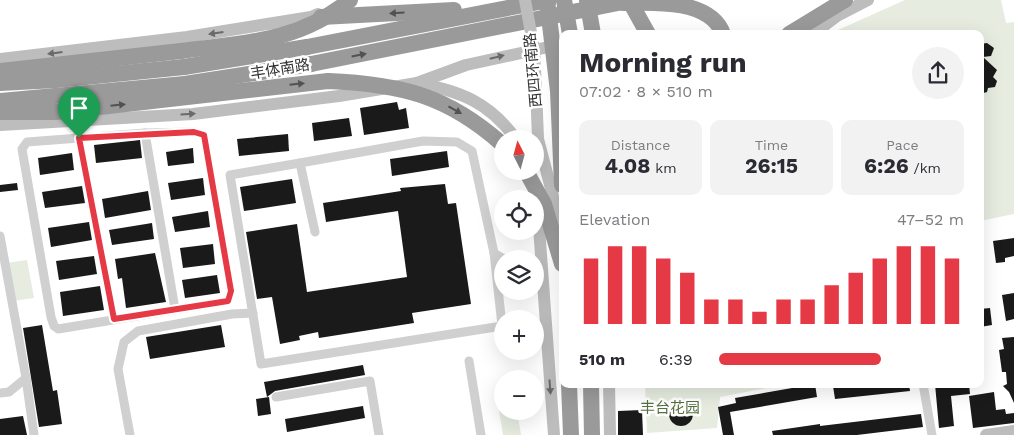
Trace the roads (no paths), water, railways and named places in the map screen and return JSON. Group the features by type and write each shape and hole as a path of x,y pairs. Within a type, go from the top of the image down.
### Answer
{"highway":[{"path":"0,71 182,59 286,36 309,26 350,0"},
{"path":"419,0 445,10"},
{"name":"丰体南路","path":"0,84 56,80 182,59 307,47 548,0"},
{"name":"西四环南路","path":"548,0 559,114"},
{"path":"564,0 569,30"},
{"path":"587,0 592,30"},
{"path":"622,2 633,0"},
{"path":"796,30 845,0"},
{"path":"622,2 638,12 646,30"},
{"path":"622,2 678,2 699,6 711,13 722,30"},
{"name":"丰体南路","path":"0,101 186,84 311,64 622,2"},
{"path":"311,17 445,10 506,9"},
{"path":"0,112 56,112 203,97 328,81 364,82 400,88 443,104 487,130 494,137"},
{"path":"532,180 544,204 559,254"},
{"path":"569,388 571,435"},
{"path":"591,388 592,432"}],"street":[{"path":"0,59 264,26 311,17 339,0"},
{"name":"西四环南路","path":"525,0 534,49 538,140 559,219"},
{"path":"834,0 837,16"},
{"path":"818,30 837,16 868,0"},
{"path":"264,26 278,104"},
{"path":"236,30 248,108"},
{"path":"0,125 193,114 339,96 417,83 466,65 559,45"},
{"path":"417,83 447,88 478,102 500,119 509,130"},
{"path":"76,122 114,319"},
{"path":"194,132 204,135 231,291 228,301 58,329 54,326 51,317 22,149 27,142 145,133 194,132"},
{"path":"145,133 175,309"},
{"path":"494,253 472,151 457,142 423,141 230,175 261,364 494,326"},
{"path":"300,163 315,232"},
{"path":"544,283 559,234"},
{"path":"0,236 26,378 34,435"},
{"path":"544,300 554,435"},
{"path":"130,435 118,369 124,342 138,331 232,314 253,313"},
{"path":"469,361 481,435"},
{"path":"0,393 9,392 26,378"},
{"path":"276,397 370,381 379,435"},
{"path":"609,388 610,435"},
{"path":"924,388 932,435"},
{"path":"986,435 1014,432"}],"park label":[{"name":"丰台花园","path":"670,408"}]}
